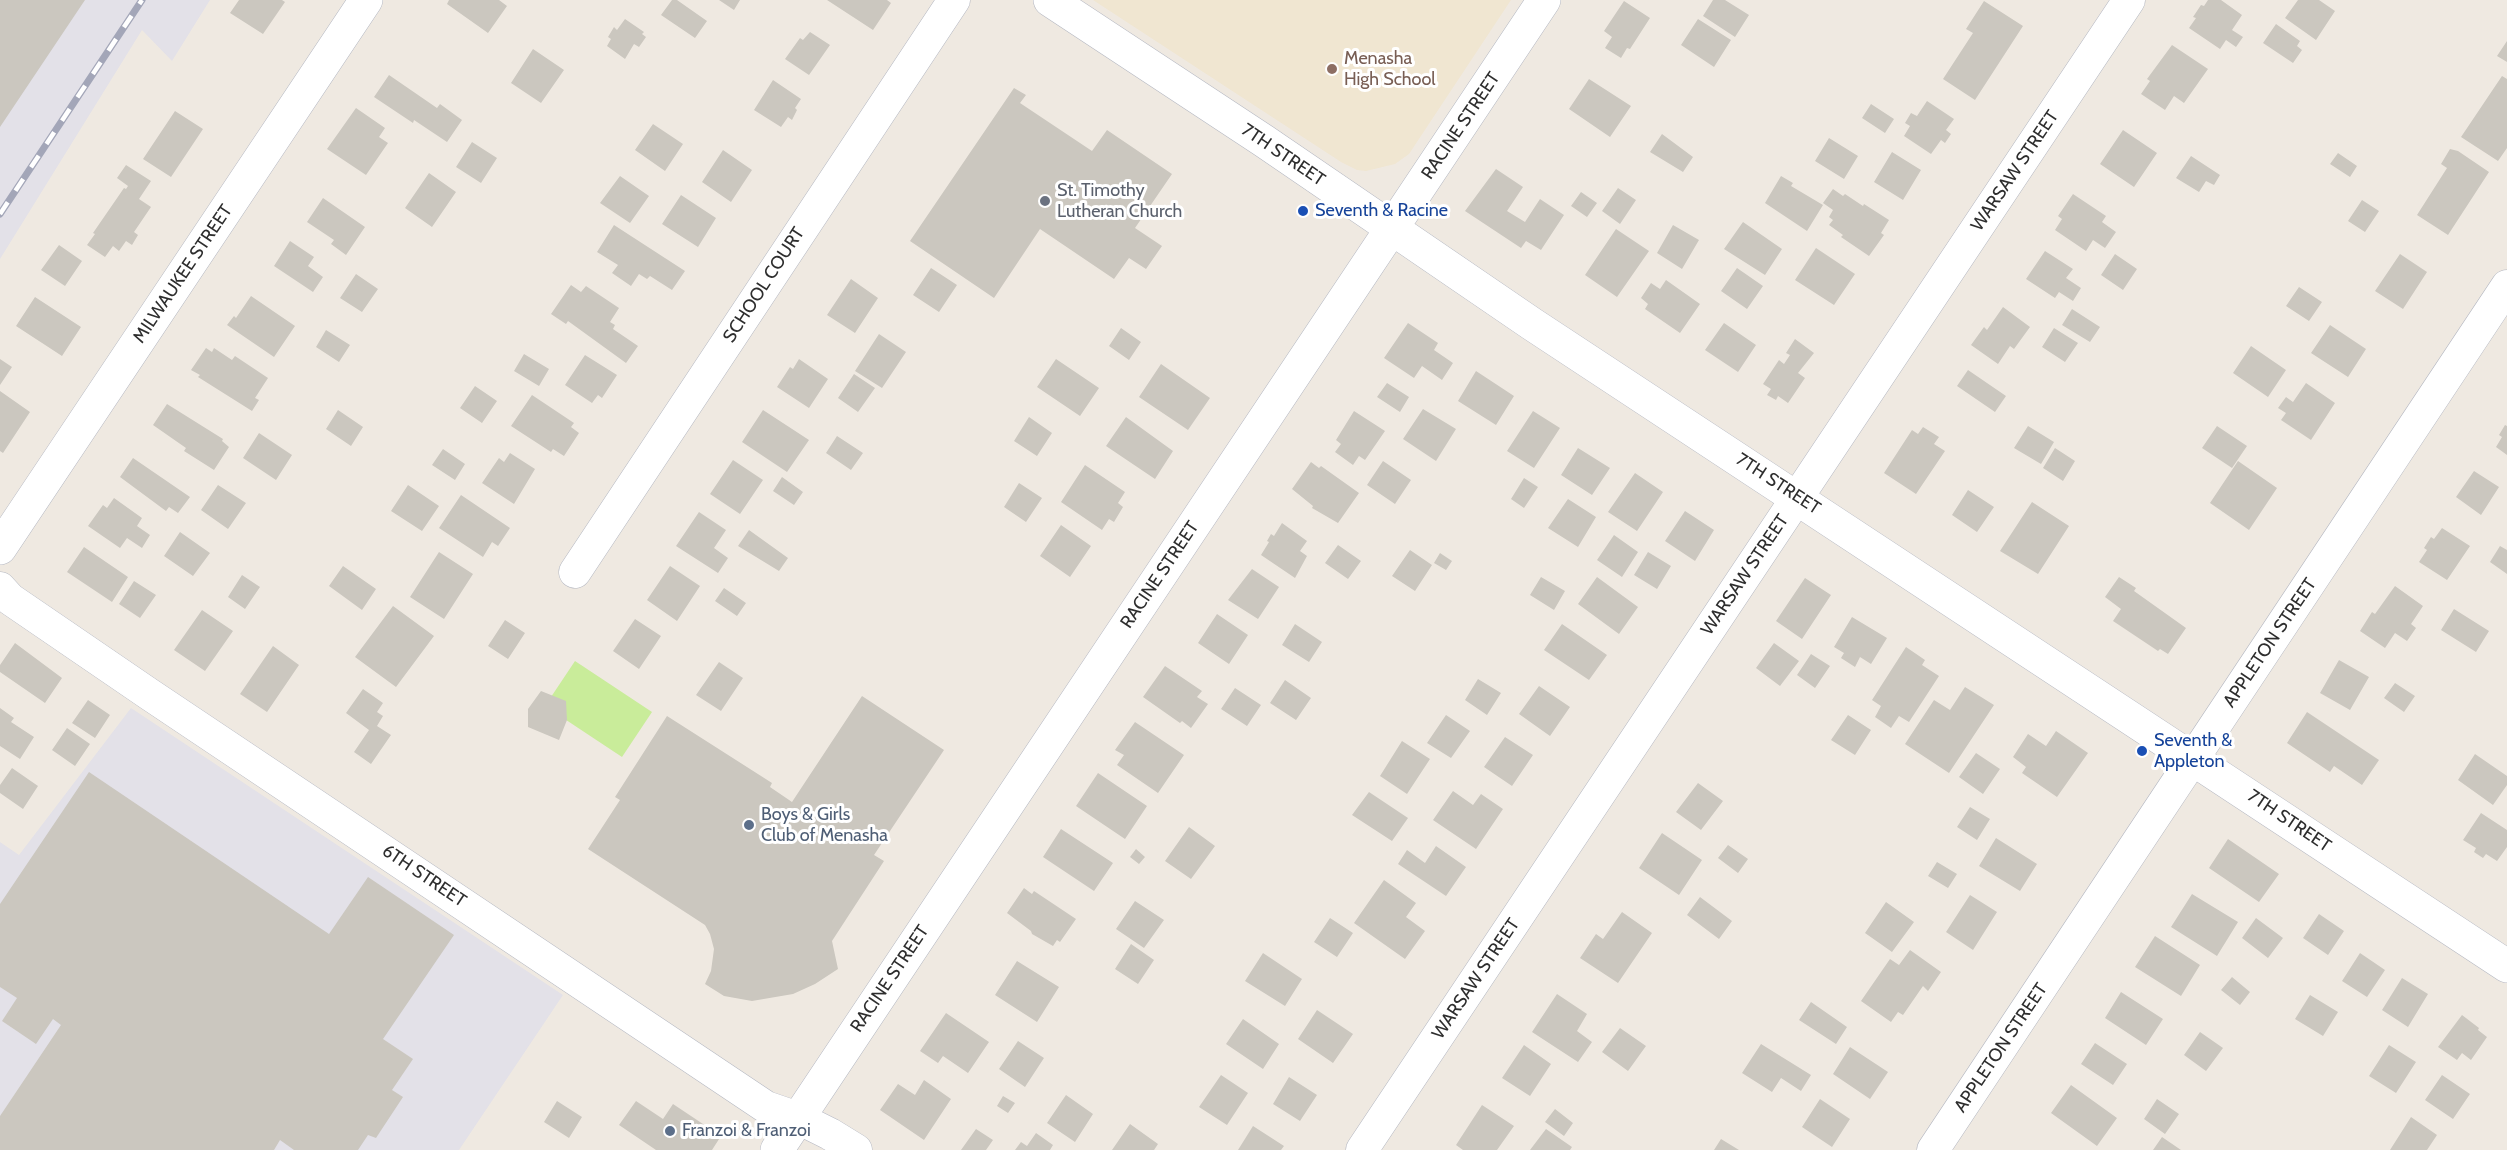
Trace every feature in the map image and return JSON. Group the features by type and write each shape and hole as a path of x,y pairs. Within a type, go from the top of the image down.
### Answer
{"street":[{"name":"MILWAUKEE STREET","path":"0,548 366,0"},
{"name":"SCHOOL COURT","path":"575,572 954,0"},
{"name":"7TH STREET","path":"1050,0 1264,141 1392,230 2507,966"},
{"name":"RACINE STREET","path":"777,1150 1544,0"},
{"name":"WARSAW STREET","path":"1362,1150 2129,0"},
{"name":"APPLETON STREET","path":"1933,1150 2507,286"},
{"name":"6TH STREET","path":"0,588 10,599 149,694 766,1107 798,1118 856,1150"}],"shaded area":[{"path":"0,0 210,0 172,61 142,30 0,259"},
{"name":"Menasha High School","path":"1093,0 1511,0 1409,154 1395,164 1366,171 1357,170 1341,162"},
{"path":"131,708 563,995 459,1150 0,1150 0,842 19,855"}],"green space":[{"path":"575,661 652,712 622,757 545,706"}],"building":[{"path":"0,0 85,0 0,127"},
{"path":"239,0 282,0 285,2 263,34 230,13"},
{"path":"449,0 499,0 507,6 488,33 447,4"},
{"path":"672,0 677,0 707,21 695,38 661,15"},
{"path":"719,0 740,0 734,10"},
{"path":"827,0 887,0 891,3 873,30"},
{"path":"1713,0 1725,0 1749,15 1735,37 1703,16"},
{"path":"2208,0 2221,0 2242,15 2232,30 2243,37 2236,47 2226,40 2220,49 2189,28 2201,5 2204,6"},
{"path":"2298,0 2319,0 2335,11 2316,40 2285,18"},
{"path":"1624,1 1650,18 1630,49 1627,48 1621,58 1605,48 1612,37 1604,31"},
{"path":"1984,1 2023,26 1975,100 1943,79 1973,33 1966,29"},
{"path":"625,19 644,32 642,34 646,37 639,47 634,44 625,59 607,46 611,39 608,37 614,27 617,30"},
{"path":"1698,19 1731,40 1714,67 1681,45"},
{"path":"2276,24 2300,41 2297,46 2302,50 2293,63 2263,43"},
{"path":"810,32 830,45 809,75 785,59 800,38 803,40"},
{"path":"2507,41 2507,62 2497,56"},
{"path":"2172,45 2208,69 2184,103 2174,96 2165,110 2141,94 2150,81 2147,79"},
{"path":"533,49 564,70 541,103 511,83"},
{"path":"389,75 437,108 440,104 462,120 447,142 374,97"},
{"path":"2502,76 2507,79 2507,148 2498,161 2461,137"},
{"path":"1589,79 1631,106 1610,137 1569,109"},
{"path":"773,80 801,99 795,108 797,110 792,120 788,117 781,127 754,110"},
{"name":"St. Timothy Lutheran Church","path":"1014,88 1026,95 1020,103 1092,151 1107,130 1172,174 1135,228 1162,246 1146,269 1129,258 1114,279 1040,229 994,298 910,241"},
{"path":"1927,101 1954,119 1946,130 1951,134 1945,143 1941,140 1931,154 1904,136 1910,126 1905,123 1911,113 1917,116"},
{"path":"1871,104 1894,119 1885,133 1862,118"},
{"path":"356,108 385,128 379,137 388,143 366,175 327,149"},
{"path":"175,111 203,129 171,177 143,159"},
{"path":"653,124 683,144 665,171 635,150"},
{"path":"2123,130 2157,153 2134,187 2100,164"},
{"path":"1662,134 1693,157 1683,172 1650,152"},
{"path":"1829,138 1858,156 1844,179 1815,161"},
{"path":"472,142 497,158 481,183 456,167"},
{"path":"2450,149 2458,151 2489,172 2448,235 2417,215 2447,168 2441,164"},
{"path":"723,150 752,170 731,202 702,182"},
{"path":"1892,152 1921,170 1903,200 1874,182"},
{"path":"2338,153 2357,166 2350,177 2330,164"},
{"path":"2191,156 2220,175 2214,185 2206,181 2199,192 2176,178"},
{"path":"126,165 151,181 139,199 151,207 134,232 138,235 132,245 126,241 119,251 113,246 105,257 87,245 124,188 128,186 117,178"},
{"path":"1496,169 1523,187 1507,211 1525,222 1540,199 1564,215 1541,250 1526,241 1521,248 1465,211"},
{"path":"429,173 456,192 432,227 405,208"},
{"path":"620,176 649,196 630,223 600,203"},
{"path":"1781,176 1793,183 1791,186 1823,205 1807,231 1765,203"},
{"path":"1618,188 1636,200 1620,224 1602,211"},
{"path":"1833,189 1863,206 1864,204 1889,220 1881,233 1884,235 1869,256 1841,237 1843,235 1829,225 1833,220 1829,217 1833,210 1823,203"},
{"path":"1581,192 1597,203 1587,217 1571,206"},
{"path":"2073,194 2106,216 2102,222 2116,232 2105,248 2093,240 2086,251 2055,230 2062,219 2058,216"},
{"path":"681,195 716,218 698,247 662,224"},
{"path":"323,198 365,227 346,255 331,244 334,240 307,222"},
{"path":"2362,200 2379,211 2365,232 2348,221"},
{"path":"1743,222 1782,249 1765,275 1724,249"},
{"path":"614,225 685,271 672,290 650,276 647,279 639,274 631,286 612,273 618,265 597,252"},
{"path":"1673,225 1699,240 1682,269 1657,253"},
{"path":"1616,229 1649,251 1617,297 1585,275"},
{"path":"290,241 314,257 308,266 323,277 313,292 274,266"},
{"path":"59,245 82,261 65,286 41,270"},
{"path":"1816,248 1855,274 1834,305 1795,280"},
{"path":"2045,251 2073,269 2066,278 2081,288 2073,301 2059,292 2055,298 2026,279"},
{"path":"2115,254 2137,269 2123,290 2101,275"},
{"path":"2400,254 2427,272 2403,309 2375,291"},
{"path":"931,268 957,285 939,312 913,295"},
{"path":"1737,268 1763,286 1747,309 1721,291"},
{"path":"356,274 378,289 362,312 340,298"},
{"path":"851,279 878,298 855,333 827,315"},
{"path":"1666,280 1700,304 1680,333 1645,309 1648,304 1641,298 1651,283 1660,289"},
{"path":"571,285 581,292 586,286 619,308 610,322 615,325 613,329 638,346 626,363 568,321 566,324 551,314"},
{"path":"2299,287 2322,302 2309,321 2286,306"},
{"path":"251,296 295,326 274,357 227,325 234,316 236,318"},
{"path":"35,297 81,327 62,356 16,326"},
{"path":"2003,307 2030,327 2014,349 2010,346 1998,364 1971,345 1984,327 1987,330"},
{"path":"2072,309 2100,327 2090,342 2062,325"},
{"path":"1408,323 1438,343 1434,350 1453,363 1442,380 1422,366 1414,378 1384,358"},
{"path":"1724,323 1756,345 1738,372 1705,350"},
{"path":"2330,325 2366,349 2348,377 2311,353"},
{"path":"1121,328 1141,342 1129,360 1109,346"},
{"path":"2054,328 2078,343 2065,362 2042,347"},
{"path":"326,330 350,345 339,362 316,347"},
{"path":"879,334 906,352 882,388 855,371"},
{"path":"1795,339 1814,353 1798,373 1805,378 1788,403 1778,396 1776,400 1767,395 1771,389 1763,384 1779,360 1784,364 1790,355 1786,353"},
{"path":"2251,346 2286,370 2268,397 2233,373"},
{"path":"206,348 212,352 214,348 232,360 235,356 268,378 255,398 259,400 252,411 198,377 200,375 191,370"},
{"path":"524,354 549,369 539,386 514,371"},
{"path":"585,355 617,375 602,398 598,395 592,403 565,385"},
{"path":"0,359 12,367 0,385"},
{"path":"799,359 828,379 809,408 777,387 790,367 793,369"},
{"path":"1056,359 1099,388 1080,416 1037,387"},
{"path":"1161,364 1210,398 1188,430 1139,397"},
{"path":"1968,370 2006,396 1995,412 1957,386"},
{"path":"1476,371 1514,396 1496,425 1458,401"},
{"path":"854,374 875,388 858,412 838,398"},
{"path":"1387,383 1409,397 1400,412 1377,397"},
{"path":"2306,383 2335,403 2311,440 2281,420 2286,413 2278,408 2286,397 2293,402"},
{"path":"475,386 497,401 482,423 460,408"},
{"path":"0,391 30,412 3,453 0,451"},
{"path":"532,395 574,423 571,427 579,433 564,456 553,449 551,452 511,426"},
{"path":"167,404 223,439 222,441 229,447 214,470 184,451 186,448 153,425"},
{"path":"1423,409 1456,429 1436,461 1403,439"},
{"path":"338,410 363,427 351,446 326,429"},
{"path":"763,410 809,440 787,472 742,442"},
{"path":"1354,411 1385,431 1365,460 1359,456 1353,465 1335,452 1341,444 1336,440"},
{"path":"1533,411 1560,428 1534,468 1507,451"},
{"path":"1029,417 1052,433 1037,456 1014,441"},
{"path":"1126,417 1173,451 1155,479 1106,446"},
{"path":"2505,425 2507,426 2507,455 2496,447"},
{"path":"2028,426 2054,442 2041,464 2014,448"},
{"path":"2217,426 2247,446 2232,468 2202,448"},
{"path":"1923,427 1939,437 1934,444 1945,451 1916,494 1884,473 1912,430 1918,434"},
{"path":"259,433 292,455 276,480 243,458"},
{"path":"837,436 863,453 851,470 826,453"},
{"path":"1578,448 1610,468 1592,495 1561,475"},
{"path":"2055,448 2075,461 2063,481 2043,468"},
{"path":"443,449 465,464 455,480 432,465"},
{"path":"510,453 535,469 514,504 482,483 499,458 504,462"},
{"path":"133,458 190,497 178,513 169,507 166,511 120,477"},
{"path":"733,460 763,480 740,514 710,494"},
{"path":"1383,461 1411,480 1395,504 1367,485"},
{"path":"2238,461 2277,488 2249,530 2210,503"},
{"path":"1311,462 1319,468 1321,466 1359,493 1338,523 1312,508 1313,506 1292,489"},
{"path":"1085,465 1125,492 1118,503 1123,507 1114,522 1109,519 1102,530 1061,502"},
{"path":"2474,471 2499,487 2481,515 2456,497"},
{"path":"1635,473 1663,492 1637,531 1608,512"},
{"path":"782,477 803,492 794,505 773,491"},
{"path":"1524,478 1538,487 1524,508 1511,499"},
{"path":"1019,483 1042,498 1026,522 1004,507"},
{"path":"218,485 246,503 228,529 201,510"},
{"path":"408,485 439,506 422,531 391,511"},
{"path":"1968,490 1994,507 1977,532 1952,515"},
{"path":"461,495 510,528 498,546 492,542 483,557 439,528"},
{"path":"114,498 142,518 137,526 150,535 142,548 127,538 120,548 88,526 103,505 107,508"},
{"path":"1568,499 1596,517 1578,547 1548,528"},
{"path":"2032,502 2069,526 2038,574 2000,551"},
{"path":"1685,511 1714,530 1695,561 1665,541"},
{"path":"699,512 726,530 714,548 728,558 718,573 676,546"},
{"path":"1282,523 1307,541 1300,551 1307,556 1295,578 1261,555 1271,534 1274,536"},
{"path":"1061,525 1091,546 1070,577 1040,556"},
{"path":"2442,528 2470,546 2447,580 2419,562 2427,550 2424,548 2431,537 2434,539"},
{"path":"749,530 788,558 779,571 738,546"},
{"path":"180,532 210,553 193,576 164,556"},
{"path":"1614,535 1638,552 1622,577 1597,560"},
{"path":"1338,545 1361,561 1348,579 1325,563"},
{"path":"2500,546 2507,550 2507,574 2490,562"},
{"path":"84,547 128,577 112,602 67,572"},
{"path":"1410,550 1432,565 1415,591 1392,576"},
{"path":"439,552 473,574 444,619 410,597"},
{"path":"1648,552 1671,566 1657,589 1634,575"},
{"path":"1440,553 1452,561 1446,570 1434,563"},
{"path":"343,566 376,589 362,610 329,586"},
{"path":"670,566 700,586 677,621 647,600"},
{"path":"1252,569 1279,587 1258,619 1228,600"},
{"path":"242,575 260,587 245,609 228,597"},
{"path":"1541,577 1565,591 1554,610 1530,595"},
{"path":"1597,577 1638,607 1619,634 1578,604"},
{"path":"2119,577 2136,588 2134,591 2186,628 2168,654 2160,649 2158,651 2113,621 2121,609 2105,597"},
{"path":"1805,578 1831,595 1802,639 1776,621"},
{"path":"134,581 156,595 140,618 119,604"},
{"path":"2395,586 2423,606 2411,624 2416,628 2407,641 2395,633 2385,648 2360,631 2372,612 2375,614"},
{"path":"724,588 746,603 737,616 715,601"},
{"path":"393,606 434,636 396,687 355,657"},
{"path":"2454,609 2489,631 2476,652 2441,630"},
{"path":"202,610 233,631 205,671 174,650"},
{"path":"1217,614 1248,635 1229,664 1198,643"},
{"path":"1852,617 1887,638 1871,664 1860,657 1855,667 1841,658 1844,653 1834,647"},
{"path":"635,619 661,636 639,669 613,651"},
{"path":"505,620 525,633 508,659 488,646"},
{"path":"1295,624 1322,642 1309,662 1282,645"},
{"path":"1562,624 1607,655 1589,680 1544,650"},
{"path":"15,643 62,678 45,703 0,672 0,665"},
{"path":"1774,643 1799,661 1780,686 1756,668"},
{"path":"273,646 299,665 267,712 240,694"},
{"path":"1906,647 1925,660 1922,665 1939,676 1909,722 1899,716 1891,728 1875,717 1881,706 1872,700"},
{"path":"1811,654 1830,666 1815,688 1797,675"},
{"path":"2339,660 2369,677 2350,710 2320,693"},
{"path":"719,662 743,678 721,711 696,695"},
{"path":"1165,666 1202,691 1197,697 1208,704 1191,728 1143,697"},
{"path":"1478,679 1501,693 1487,715 1465,700"},
{"path":"1285,680 1311,698 1296,720 1270,703"},
{"path":"2395,683 2415,696 2404,712 2384,698"},
{"path":"1539,686 1570,707 1550,736 1519,714"},
{"path":"1965,687 1994,705 1949,773 1905,744 1934,700 1950,710"},
{"path":"1235,688 1261,705 1247,726 1221,709"},
{"path":"363,689 383,703 377,712 383,716 377,726 391,735 371,764 354,752 369,730 346,713"},
{"path":"541,691 566,701 567,720 559,740 528,727 528,709"},
{"name":"Boys & Girls Club of Menasha","path":"862,696 944,750 874,855 884,861 832,941 838,969 815,984 793,994 752,1001 724,996 705,984 711,971 714,949 705,925 588,849 620,800 615,797 667,716 772,783 770,787 792,802"},
{"path":"88,700 110,715 95,738 72,723"},
{"path":"0,708 14,718 11,722 34,737 20,759 0,746"},
{"path":"2307,712 2379,760 2362,785 2334,766 2330,772 2287,743"},
{"path":"1446,715 1470,731 1451,758 1427,743"},
{"path":"1848,715 1871,730 1855,755 1831,740"},
{"path":"1135,722 1184,755 1158,793 1117,765 1124,755 1115,750"},
{"path":"67,728 90,744 75,766 52,750"},
{"path":"2056,731 2088,753 2057,797 2022,773 2026,767 2013,757 2028,734 2046,746"},
{"path":"1505,737 1533,755 1512,786 1484,767"},
{"path":"1402,741 1430,759 1407,794 1380,776"},
{"path":"1976,753 2000,769 1983,794 1959,777"},
{"path":"2475,754 2507,776 2507,785 2493,805 2458,780"},
{"path":"12,768 38,786 23,809 0,793 0,785"},
{"path":"89,772 329,934 368,877 454,935 383,1039 413,1059 392,1090 403,1097 376,1138 368,1135 358,1150 294,1150 280,1140 274,1150 0,1150 0,1116 61,1025 53,1019 36,1044 2,1021 17,998 0,987 0,904"},
{"path":"1098,773 1147,806 1125,839 1076,806"},
{"path":"1698,783 1723,801 1701,830 1676,812"},
{"path":"1453,791 1473,805 1481,794 1503,809 1476,849 1433,820"},
{"path":"1369,792 1408,818 1392,841 1352,815"},
{"path":"1970,807 1990,819 1977,840 1957,827"},
{"path":"2481,813 2507,830 2507,847 2497,861 2486,854 2483,858 2474,852 2476,848 2463,840"},
{"path":"1189,827 1215,846 1191,879 1165,861"},
{"path":"1061,829 1113,863 1094,891 1043,857"},
{"path":"1662,833 1702,860 1679,895 1639,868"},
{"path":"1996,838 2037,864 2020,891 1979,866"},
{"path":"2228,839 2279,874 2259,902 2209,868"},
{"path":"1728,845 1748,859 1738,873 1718,858"},
{"path":"1436,846 1466,867 1446,896 1398,864 1407,850 1425,863"},
{"path":"1136,849 1145,857 1139,864 1130,857"},
{"path":"1937,862 1957,874 1948,888 1928,876"},
{"path":"1384,880 1416,903 1406,917 1425,931 1405,959 1354,923"},
{"path":"1024,888 1032,894 1034,891 1076,919 1060,942 1057,940 1053,946 1032,934 1007,913"},
{"path":"2192,894 2238,922 2217,956 2171,927"},
{"path":"1970,895 1997,912 1973,950 1946,932"},
{"path":"1700,897 1732,921 1719,939 1687,915"},
{"path":"1135,901 1164,920 1144,948 1116,929"},
{"path":"1886,902 1914,922 1892,952 1865,933"},
{"path":"1622,912 1652,933 1618,983 1580,958 1596,934 1603,939"},
{"path":"2319,914 2344,931 2328,955 2303,938"},
{"path":"1330,918 1353,933 1337,957 1314,942"},
{"path":"2256,918 2283,938 2268,958 2242,938"},
{"path":"2155,936 2200,965 2181,996 2135,967"},
{"path":"1131,944 1154,960 1138,984 1115,969"},
{"path":"1910,950 1941,972 1928,991 1923,986 1903,1015 1898,1012 1891,1022 1861,1001 1890,959 1899,965"},
{"path":"1263,953 1302,979 1285,1006 1245,981"},
{"path":"2360,953 2385,970 2367,997 2342,981"},
{"path":"1017,961 1059,987 1037,1022 995,995"},
{"path":"2232,977 2250,992 2240,1005 2221,990"},
{"path":"2402,978 2428,994 2408,1027 2382,1010"},
{"path":"2121,992 2163,1019 2146,1045 2105,1018"},
{"path":"1557,994 1587,1014 1577,1031 1592,1042 1578,1062 1532,1032"},
{"path":"2310,995 2338,1012 2323,1036 2295,1019"},
{"path":"1811,1002 1847,1027 1836,1044 1799,1020"},
{"path":"1317,1010 1353,1034 1333,1063 1298,1039"},
{"path":"946,1013 989,1042 968,1073 943,1056 938,1063 920,1051"},
{"path":"2462,1015 2487,1037 2471,1060 2462,1053 2457,1060 2438,1047"},
{"path":"1243,1019 1279,1044 1263,1069 1226,1044"},
{"path":"1620,1028 1646,1046 1628,1071 1602,1052"},
{"path":"2200,1032 2223,1048 2206,1071 2184,1055"},
{"path":"1018,1041 1044,1058 1025,1087 999,1069"},
{"path":"2095,1043 2127,1064 2113,1085 2081,1064"},
{"path":"1761,1044 1811,1075 1801,1091 1781,1078 1772,1092 1742,1073"},
{"path":"1524,1045 1551,1064 1530,1096 1502,1078"},
{"path":"2389,1045 2416,1062 2396,1093 2369,1076"},
{"path":"1850,1047 1888,1072 1870,1099 1833,1074"},
{"path":"1221,1075 1248,1093 1227,1125 1199,1107"},
{"path":"2442,1075 2470,1094 2453,1119 2425,1100"},
{"path":"1289,1077 1317,1095 1300,1121 1273,1104"},
{"path":"924,1080 951,1099 924,1140 880,1110 898,1084 915,1095"},
{"path":"2071,1085 2117,1118 2097,1146 2051,1113"},
{"path":"1066,1095 1093,1114 1075,1142 1047,1123"},
{"path":"1003,1096 1015,1103 1008,1113 997,1106"},
{"path":"1820,1099 1850,1119 1832,1147 1802,1127"},
{"path":"2157,1099 2179,1114 2165,1134 2144,1119"},
{"path":"557,1101 582,1117 569,1138 544,1122"},
{"name":"Franzoi & Franzoi","path":"636,1101 663,1119 673,1104 721,1136 712,1150 656,1150 619,1125"},
{"path":"1482,1105 1514,1126 1497,1150 1463,1150 1456,1145"},
{"path":"1555,1109 1573,1123 1564,1136 1545,1122"},
{"path":"2411,1117 2437,1135 2427,1150 2390,1150"},
{"path":"1130,1124 1158,1144 1154,1150 1112,1150"},
{"path":"1253,1126 1284,1146 1281,1150 1238,1150"},
{"path":"976,1129 993,1140 986,1150 961,1150"},
{"path":"1546,1129 1572,1147 1570,1150 1530,1150"},
{"path":"1036,1133 1053,1145 1050,1150 1015,1150 1021,1142 1027,1146"},
{"path":"2162,1137 2181,1150 2153,1150"},
{"path":"1721,1139 1739,1150 1714,1150"}],"railway":[{"path":"0,214 142,0"}],"place":[{"name":"Menasha High School","path":"1332,69"},
{"name":"St. Timothy Lutheran Church","path":"1045,201"},
{"name":"Seventh & Racine","path":"1303,211"},
{"name":"Seventh & Appleton","path":"2142,751"},
{"name":"Boys & Girls Club of Menasha","path":"749,825"},
{"name":"Franzoi & Franzoi","path":"670,1131"}]}
